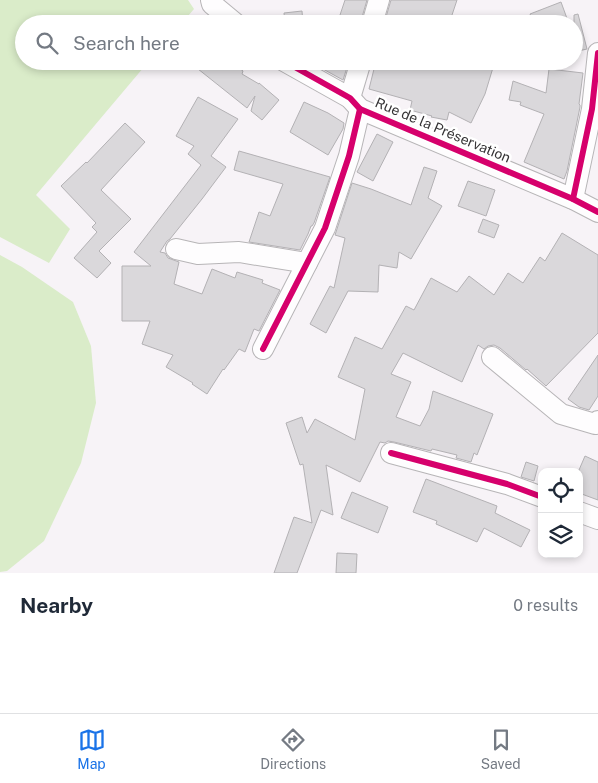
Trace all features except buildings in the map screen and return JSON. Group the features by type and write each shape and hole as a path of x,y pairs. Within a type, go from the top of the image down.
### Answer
{"street":[{"path":"210,0 225,15"},
{"path":"375,15 379,0"},
{"path":"573,199 592,109 598,53"},
{"name":"Rue de la Préservation","path":"299,70 355,104 573,199 598,212"},
{"path":"263,349 324,228 349,156 360,70"},
{"path":"176,249 198,254 240,252 306,263"},
{"path":"492,357 561,414 595,424 598,421"},
{"path":"391,453 507,484 538,496"},
{"path":"582,513 598,519"}],"green space":[{"path":"0,0 188,0 194,9 189,15 15,15 15,70 141,70 36,195 70,229 49,263 0,237"},
{"path":"0,255 22,267 73,302 91,346 96,403 81,463 44,541 7,571 0,572"}],"cycle path":[{"path":"573,199 592,109 598,53"},
{"path":"300,70 350,98 360,109 573,199 598,212"},
{"path":"263,349 325,228 349,156 360,109"},
{"path":"391,453 507,484 538,496"}]}
